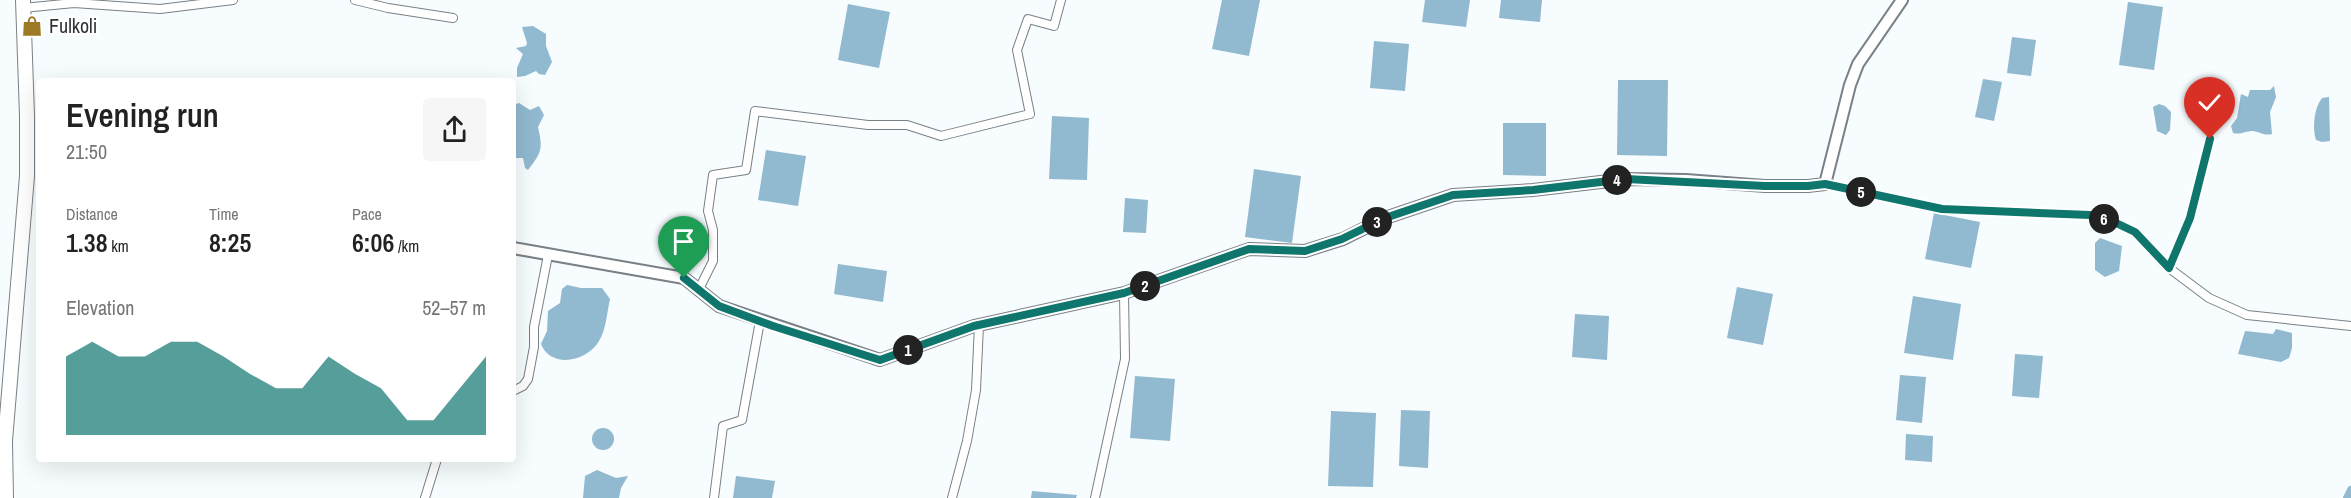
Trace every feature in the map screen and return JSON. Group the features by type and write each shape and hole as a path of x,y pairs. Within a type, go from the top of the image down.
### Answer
{"highway":[{"path":"6,498 5,441 33,117 20,3"},
{"path":"0,400 21,204 20,3"}],"street":[{"path":"20,3 74,3 160,9 233,0"},
{"path":"355,0 388,8 453,18"},
{"path":"699,289 713,261 713,230 708,211 713,175 746,170 754,111 868,125 907,125 941,136 1030,114 1017,50 1028,19 1054,26 1061,0"},
{"path":"1825,184 1850,85 1858,64 1902,0"},
{"path":"2169,268 2190,218 2210,139"},
{"path":"516,249 684,278 719,306 880,360 979,325 1124,293 1249,249 1305,251 1342,239 1385,218 1453,195 1533,190 1626,179 1765,186 1825,184 1942,209 2090,215 2114,222 2135,232 2169,268 2209,298 2247,315 2351,326"},
{"path":"516,390 523,386 528,379 534,347 534,327 548,255"},
{"path":"1095,498 1125,359 1124,293"},
{"path":"714,498 723,426 742,420 759,321"},
{"path":"952,498 967,441 976,390 979,325"},
{"path":"425,498 436,462"}],"water":[{"path":"1222,0 1260,0 1249,56 1212,49"},
{"path":"1425,0 1470,0 1466,27 1422,22"},
{"path":"1501,0 1542,0 1540,22 1499,18"},
{"path":"2128,2 2163,7 2154,70 2119,65"},
{"path":"848,4 890,12 879,68 838,60"},
{"path":"533,26 546,34 546,46 552,62 545,75 536,71 517,77 517,68 523,54 516,48 526,46 527,43 522,27"},
{"path":"2012,37 2036,40 2031,76 2007,73"},
{"path":"1374,41 1409,44 1405,91 1370,88"},
{"path":"1983,79 2002,82 1994,121 1975,117"},
{"path":"1618,80 1668,80 1667,156 1617,155"},
{"path":"2274,86 2276,97 2270,112 2272,134 2253,131 2233,133 2231,126 2237,118 2241,94 2248,97 2250,90 2270,90"},
{"path":"2329,97 2330,141 2322,142 2316,140 2314,118 2322,98"},
{"path":"519,103 530,110 539,106 544,115 538,127 541,140 540,150 528,170 525,168 523,158 516,158 516,104"},
{"path":"2159,104 2171,112 2170,130 2166,135 2157,131 2153,107"},
{"path":"1052,116 1089,118 1087,180 1049,179"},
{"path":"1503,123 1546,123 1546,176 1503,175"},
{"path":"766,150 806,156 798,206 758,200"},
{"path":"1254,169 1301,176 1292,243 1245,237"},
{"path":"1125,198 1148,200 1146,233 1123,232"},
{"path":"1934,213 1980,222 1971,268 1925,259"},
{"path":"2100,238 2122,246 2119,271 2105,277 2095,270 2095,243"},
{"path":"838,264 887,271 883,302 834,294"},
{"path":"567,285 602,288 610,299 599,341 586,354 578,358 561,360 546,352 541,344 547,331 548,311 560,303 562,289"},
{"path":"1737,287 1773,294 1763,345 1727,338"},
{"path":"1913,296 1961,304 1953,360 1904,353"},
{"path":"1575,314 1609,316 1607,360 1572,357"},
{"path":"2276,329 2292,333 2289,358 2281,362 2238,354 2245,331 2273,334"},
{"path":"2015,354 2043,356 2039,398 2012,396"},
{"path":"1900,375 1926,377 1922,423 1896,420"},
{"path":"1135,376 1175,379 1170,441 1130,438"},
{"path":"1401,410 1430,411 1428,468 1399,466"},
{"path":"1331,411 1376,413 1373,487 1328,486"},
{"path":"603,428 611,431 614,439 611,447 603,450 595,447 592,439 595,431"},
{"path":"1906,434 1933,436 1932,462 1905,460"},
{"path":"597,470 616,478 628,476 621,488 619,498 583,498 585,476"},
{"path":"736,476 775,481 772,498 733,498"},
{"path":"1032,491 1077,495 1076,498 1031,498"}],"waterway":[{"path":"2347,498 2351,490"}],"place":[{"name":"Fulkoli","path":"32,26"}],"route":[{"path":"684,278 693,282 706,297 719,306 847,351 880,360 974,326 1124,293 1249,249 1305,251 1342,239 1385,218 1453,195 1533,190 1626,179 1686,180 1765,186 1825,184 1942,209 2090,215 2114,222 2135,232 2169,268 2190,218 2210,139"}]}
